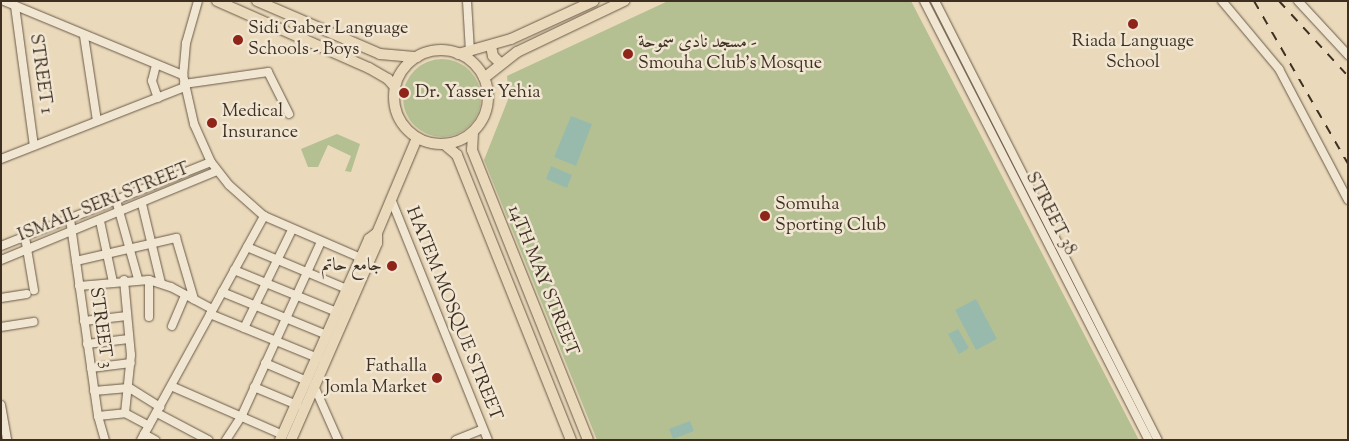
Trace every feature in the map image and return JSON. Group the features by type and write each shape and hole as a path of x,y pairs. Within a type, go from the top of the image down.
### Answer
{"main road":[{"path":"217,1 388,78 395,87 399,116 418,138 444,144 473,132 485,115 488,103 484,78 471,61 458,54 441,50 418,57 405,67 395,87"},
{"path":"257,1 281,6 376,52 418,57"},
{"path":"458,54 491,46 594,1"},
{"path":"484,78 500,63 517,52 624,1"},
{"path":"491,46 493,56 500,63"},
{"path":"369,68 378,63 376,52"},
{"name":"14TH MAY STREET","path":"473,132 472,150 588,440"},
{"path":"285,438 377,243 377,233 418,138"},
{"name":"14TH MAY STREET","path":"444,144 457,156 571,440"},
{"path":"285,438 297,405 311,385 318,358 327,335 369,239 377,233"},
{"path":"550,388 556,384 566,384"}],"street":[{"path":"4,1 156,65 184,82"},
{"name":"ISMAIL SERI STREET","path":"198,1 186,43 184,82 194,124 211,162 217,171 264,216 292,230 361,258"},
{"path":"467,1 470,52"},
{"name":"STREET 38","path":"924,1 1126,386 1158,440"},
{"name":"STREET 38","path":"935,1 1126,386 1149,440"},
{"path":"1222,1 1279,69 1348,200"},
{"path":"1298,1 1348,55"},
{"name":"STREET 1","path":"15,6 34,146"},
{"path":"84,36 98,121"},
{"path":"156,65 152,81 158,98"},
{"path":"1,159 158,98 184,82 268,72 289,114"},
{"name":"ISMAIL SERI STREET","path":"1,246 211,162"},
{"name":"ISMAIL SERI STREET","path":"1,260 142,204 217,171"},
{"path":"162,182 166,194"},
{"name":"HATEM MOSQUE STREET","path":"391,199 488,440"},
{"path":"116,200 138,279"},
{"path":"142,204 162,283"},
{"path":"155,440 142,437 264,216"},
{"name":"STREET 3","path":"70,219 94,391 104,437"},
{"path":"100,221 113,282"},
{"path":"244,328 292,230"},
{"path":"1,298 31,292 24,237"},
{"path":"76,261 177,238 194,299"},
{"path":"226,440 241,417 274,340 320,242"},
{"path":"247,247 348,289"},
{"path":"234,270 338,312"},
{"path":"79,286 138,279 162,283 194,299 211,312 244,328 318,358"},
{"path":"124,280 131,363 125,413"},
{"path":"148,317 149,280"},
{"path":"222,292 327,335"},
{"path":"172,326 185,294"},
{"path":"84,321 127,316"},
{"path":"1,327 34,322"},
{"path":"87,344 129,339"},
{"path":"91,368 131,363"},
{"path":"264,363 311,385 338,440"},
{"path":"171,386 285,438"},
{"path":"254,387 297,405"},
{"path":"94,391 128,388 158,410 208,440"},
{"path":"1,405 7,440"},
{"path":"98,416 125,413 149,426"},
{"path":"456,440 484,429"},
{"path":"104,437 112,440"}],"green space":[{"name":"Somuha Sporting Club","path":"668,1 911,1 1139,440 597,440 484,160 509,97 507,76"},
{"path":"434,59 450,59 464,65 475,76 481,90 481,106 475,120 464,131 450,137 434,137 420,131 409,120 403,106 403,90 409,76 420,65"},
{"path":"337,134 360,144 351,172 345,171 351,156 328,145 318,167 308,167 301,149"}],"shaded area":[{"path":"571,116 592,124 576,166 554,157"},
{"path":"551,166 572,175 567,188 546,179"},
{"path":"976,299 997,339 976,350 955,310"},
{"path":"958,329 969,348 959,354 948,334"},
{"path":"690,421 694,431 673,439 669,429"}],"railway":[{"path":"1254,1 1348,164"},
{"path":"1279,1 1348,76"}],"place":[{"name":"Riada Language School","path":"1133,24"},
{"name":"Sidi Gaber Language Schools - Boys","path":"238,40"},
{"name":"مسجد نادى سموحة - Smouha Club's Mosque","path":"628,54"},
{"name":"Dr. Yasser Yehia","path":"404,93"},
{"name":"Medical Insurance","path":"212,123"},
{"name":"Somuha Sporting Club","path":"765,216"},
{"name":"جامع حاتم","path":"392,266"},
{"name":"Fathalla Jomla Market","path":"437,378"}]}
